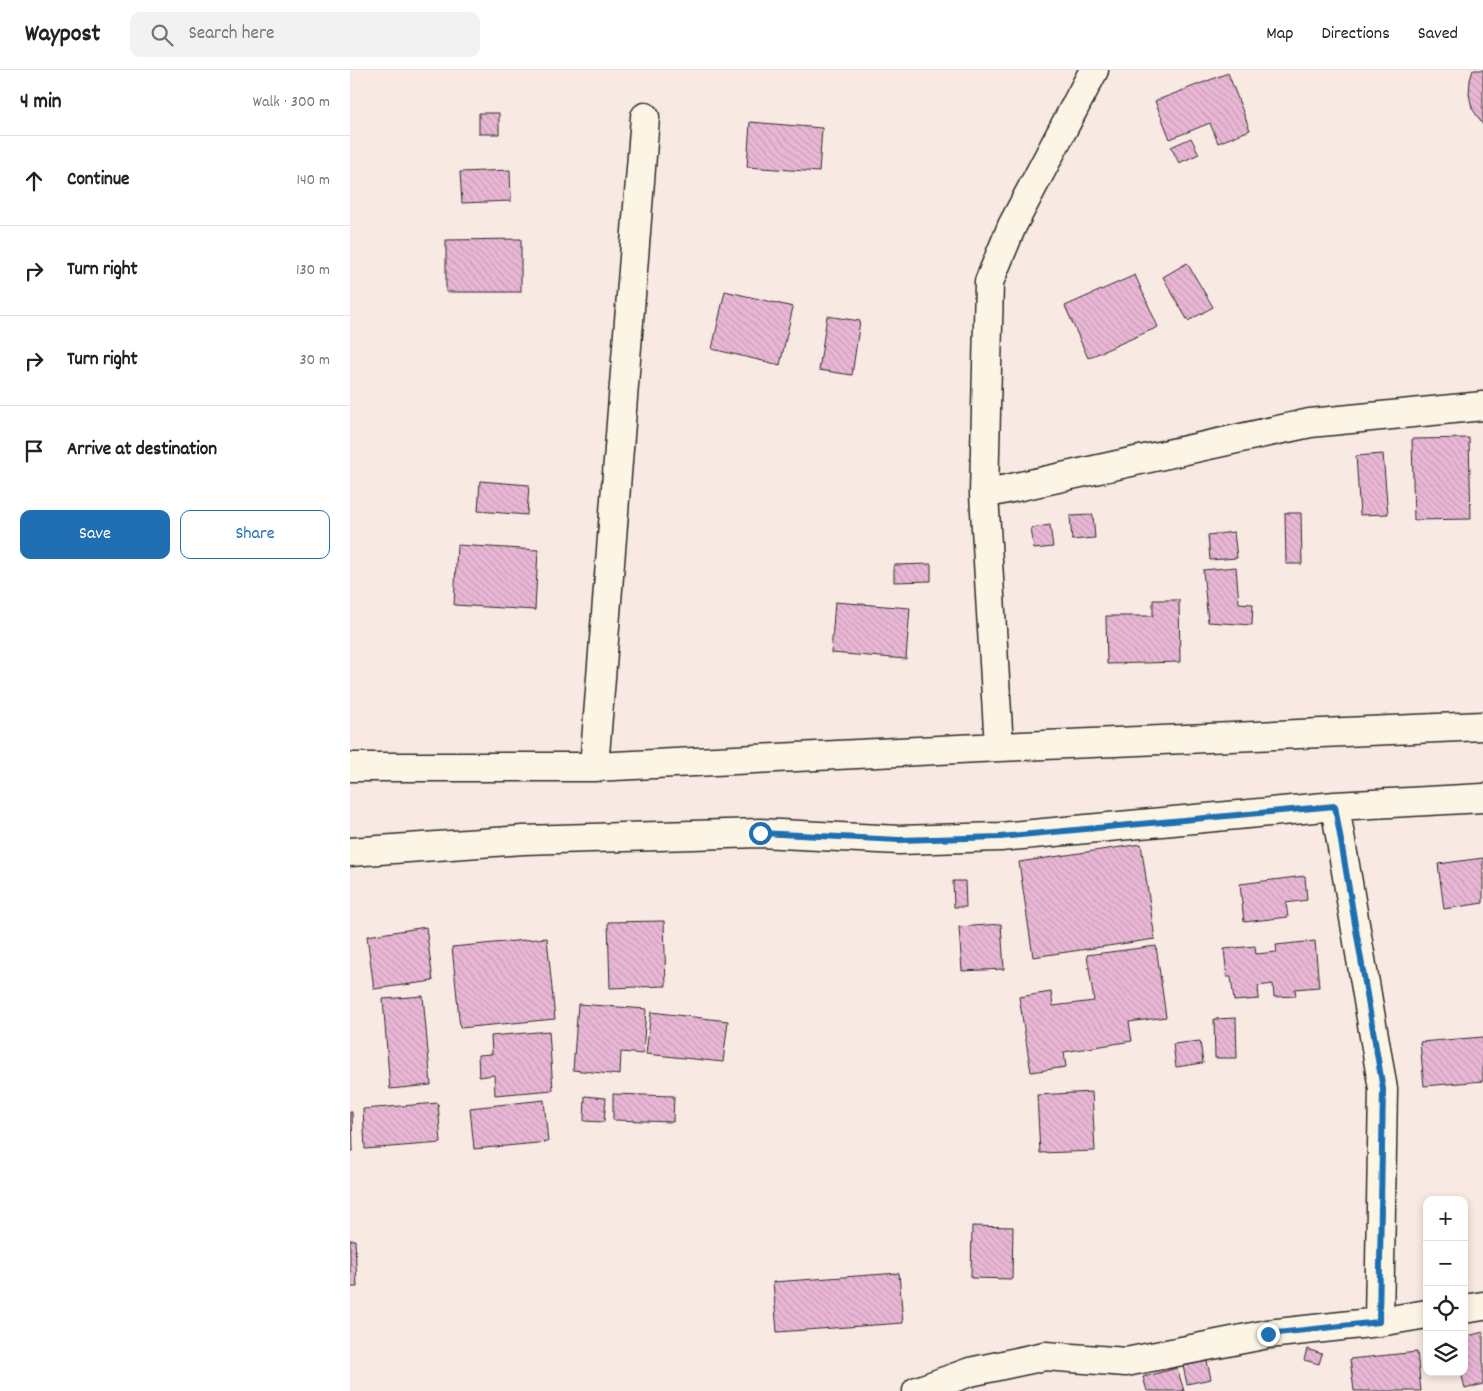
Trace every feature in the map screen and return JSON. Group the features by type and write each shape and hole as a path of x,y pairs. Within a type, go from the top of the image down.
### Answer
{"street":[{"path":"999,746 984,494 989,282 1012,226 1094,70"},
{"path":"594,767 645,117"},
{"path":"984,494 1310,423 1483,406"},
{"path":"350,767 594,767 999,746 1483,726"},
{"path":"350,852 523,840 760,833 899,840 1000,837 1335,806 1483,798"},
{"path":"1335,806 1383,1089 1379,1322"},
{"path":"1468,1308 1483,1306"},
{"path":"917,1391 970,1372 1044,1356 1126,1362 1268,1334 1379,1322 1423,1315"}],"building":[{"path":"1473,70 1483,70 1483,125 1472,108 1469,94"},
{"path":"1228,73 1250,130 1218,143 1210,123 1170,139 1155,101"},
{"path":"479,113 499,113 499,134 479,134"},
{"path":"750,122 822,128 819,172 747,167"},
{"path":"1191,138 1199,154 1179,163 1171,147"},
{"path":"510,170 511,201 462,203 460,172"},
{"path":"521,239 521,292 446,292 446,240"},
{"path":"1187,263 1213,307 1188,321 1163,277"},
{"path":"1135,275 1158,327 1088,358 1065,306"},
{"path":"725,291 793,307 780,365 712,349"},
{"path":"827,316 860,321 852,375 819,370"},
{"path":"1469,438 1471,519 1414,520 1412,439"},
{"path":"1383,454 1388,514 1360,515 1356,456"},
{"path":"480,481 529,485 527,515 478,511"},
{"path":"1285,513 1301,513 1302,564 1286,564"},
{"path":"1093,515 1095,538 1072,540 1070,516"},
{"path":"1050,525 1053,547 1034,549 1031,528"},
{"path":"1234,532 1237,558 1210,560 1208,535"},
{"path":"457,545 538,550 535,610 454,605"},
{"path":"931,564 931,581 894,582 894,565"},
{"path":"1236,567 1239,603 1253,604 1252,625 1208,622 1203,570"},
{"path":"1153,600 1179,600 1180,662 1107,664 1106,616 1153,616"},
{"path":"835,602 910,608 906,659 831,653"},
{"path":"1141,844 1155,939 1033,957 1019,862"},
{"path":"1483,858 1483,903 1444,909 1438,864"},
{"path":"1305,876 1307,900 1286,903 1288,917 1244,922 1240,884"},
{"path":"953,881 965,881 966,907 954,907"},
{"path":"664,921 666,986 610,988 608,922"},
{"path":"1001,924 1004,969 962,971 959,927"},
{"path":"426,927 433,981 374,989 367,936"},
{"path":"547,938 555,1019 460,1028 452,947"},
{"path":"1315,941 1319,987 1295,989 1296,996 1274,997 1273,984 1258,986 1259,999 1234,1001 1231,977 1227,977 1224,949 1255,946 1256,954 1277,952 1276,945"},
{"path":"1156,946 1166,1017 1129,1022 1132,1041 1064,1052 1066,1067 1031,1072 1019,997 1051,992 1053,1006 1094,1001 1087,955"},
{"path":"423,996 431,1085 390,1089 383,999"},
{"path":"578,1004 646,1009 643,1054 621,1052 620,1075 573,1070"},
{"path":"651,1012 728,1021 723,1062 646,1054"},
{"path":"1236,1018 1237,1058 1215,1058 1214,1019"},
{"path":"549,1031 553,1090 495,1095 494,1075 479,1077 478,1055 492,1054 491,1036"},
{"path":"1483,1037 1483,1081 1424,1086 1420,1042"},
{"path":"1200,1041 1203,1063 1176,1067 1173,1044"},
{"path":"1092,1092 1095,1151 1040,1153 1037,1095"},
{"path":"613,1094 674,1096 673,1122 613,1120"},
{"path":"585,1096 606,1098 604,1122 584,1121"},
{"path":"544,1100 548,1142 474,1149 470,1108"},
{"path":"438,1103 441,1143 365,1149 363,1109"},
{"path":"350,1112 352,1112 353,1151 350,1151"},
{"path":"972,1226 1013,1227 1012,1279 971,1278"},
{"path":"350,1240 355,1240 357,1287 350,1287"},
{"path":"899,1273 903,1323 777,1332 773,1282"},
{"path":"1483,1332 1483,1384 1465,1389 1462,1376 1468,1376 1468,1336"},
{"path":"1307,1349 1322,1354 1319,1364 1304,1360"},
{"path":"1417,1352 1421,1391 1354,1391 1350,1359"},
{"path":"1207,1361 1211,1379 1187,1384 1183,1366"},
{"path":"1177,1368 1184,1391 1147,1391 1143,1377"}],"route":[{"path":"760,833 899,840 1000,837 1335,806 1383,1089 1379,1322 1268,1334"}]}
